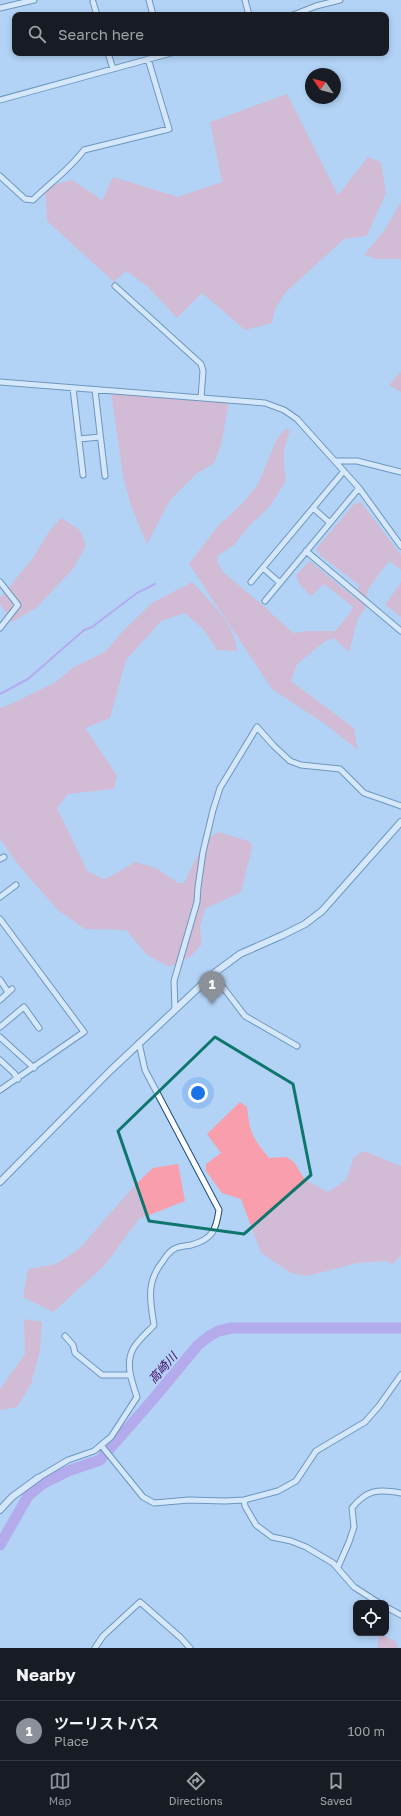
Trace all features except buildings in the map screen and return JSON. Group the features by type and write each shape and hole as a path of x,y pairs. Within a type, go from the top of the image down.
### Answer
{"street":[{"path":"0,8 34,0"},
{"path":"149,0 152,12"},
{"path":"245,0 248,12"},
{"path":"301,12 316,6 340,0"},
{"path":"93,2 96,12"},
{"path":"109,56 113,69"},
{"path":"0,98 158,56"},
{"path":"0,176 25,199 33,200 45,187 77,160 84,150 169,129 148,59"},
{"path":"115,286 201,364 203,372 201,398"},
{"path":"0,382 265,403 280,408 297,419 359,488 401,546"},
{"path":"73,388 82,475"},
{"path":"95,390 105,476"},
{"path":"79,439 100,437"},
{"path":"335,461 357,461 401,472"},
{"path":"251,582 344,471"},
{"path":"265,602 359,488"},
{"path":"313,508 330,523"},
{"path":"306,552 401,631"},
{"path":"263,568 280,583"},
{"path":"0,582 18,606 0,628"},
{"path":"175,1009 174,981 197,902 203,852 213,810 220,788 257,727 290,761 301,765 340,769 364,793 401,806"},
{"path":"0,1182 139,1043 213,974 240,954 283,935 314,917 330,902 401,822"},
{"path":"0,897 16,885"},
{"path":"0,919 84,1032 34,1068 0,1090"},
{"path":"213,974 245,1016 297,1046"},
{"path":"0,980 10,991 0,1000"},
{"path":"0,1027 24,1006 39,1028"},
{"path":"0,1037 34,1068"},
{"path":"0,1510 12,1497 38,1478 68,1460 88,1453 111,1437 137,1398 130,1375 130,1366 133,1349 154,1325 150,1298 155,1271 171,1251 176,1248 192,1245 210,1237 217,1226 219,1210 145,1070 139,1043"},
{"path":"0,1060 14,1072 18,1079"},
{"path":"65,1336 73,1345 75,1353 102,1375 130,1375"},
{"path":"101,1445 143,1497 154,1503 189,1500 244,1500 278,1492 296,1481 316,1452 365,1422 379,1406 401,1375"},
{"path":"338,1567 354,1527 352,1508 360,1497 382,1489 401,1493"},
{"path":"244,1500 245,1506 256,1525 272,1537 291,1541 306,1547 333,1563 338,1567 354,1588 374,1600"},
{"path":"95,1648 104,1636 140,1602 182,1638 190,1648"},
{"path":"389,1609 401,1615"}],"highlighted area":[{"path":"215,1037 293,1084 311,1175 244,1234 149,1221 118,1131"}],"shaded area":[{"path":"287,94 338,195 368,157 381,162 386,193 367,236 344,239 286,292 275,309 272,323 245,330 202,293 177,318 147,286 126,271 114,282 47,221 45,187 72,180 102,200 113,177 178,197 222,182 210,122"},
{"path":"401,202 401,261 400,259 377,259 364,255 384,231"},
{"path":"401,371 401,392 389,385"},
{"path":"111,392 229,403 221,445 214,463 196,474 170,500 147,544 131,506 123,476"},
{"path":"286,428 290,431 284,456 286,481 270,506 250,525 234,545 217,556 218,564 224,573 293,633 335,631 348,616 353,607 324,584 311,596 299,584 296,575 310,561 356,599 359,585 321,556 316,549 354,504 361,502 401,555 401,570 389,561 368,589 365,609 358,618 349,652 334,638 324,642 297,664 291,681 354,728 358,750 325,724 272,689 189,564 218,526 243,503 258,484 277,439"},
{"path":"61,518 80,530 86,546 73,569 36,608 12,622 0,604 0,598 33,558 50,530"},
{"path":"192,582 214,605 227,622 232,632 237,651 217,650 203,629 185,613 161,621 126,660 110,718 85,728 117,776 114,789 68,794 57,808 88,872 104,879 135,862 156,868 178,883 184,883 206,839 219,832 251,842 252,848 241,892 205,909 200,927 202,944 190,957 169,967 146,954 126,930 85,929 58,910 20,867 0,839 0,708 54,683 74,667 105,652 124,630 152,603"},
{"path":"401,582 401,617 385,605"},
{"path":"240,1102 247,1107 249,1123 255,1140 269,1158 286,1157 294,1162 305,1180 328,1192 346,1180 354,1157 364,1151 401,1166 401,1255 393,1264 386,1261 358,1263 307,1276 291,1273 261,1253 241,1199 222,1193 206,1171 206,1164 221,1153 207,1134"},
{"path":"178,1164 185,1201 139,1219 105,1265 53,1312 23,1297 28,1269 56,1264 79,1249 135,1185 153,1168"},
{"path":"24,1319 42,1322 40,1351 31,1384 17,1407 0,1410 0,1389 25,1354"},
{"path":"379,1636 385,1636 396,1642 398,1648 377,1648"}],"waterway":[{"path":"0,694 28,679 84,630 92,627 137,593 155,584"},
{"name":"高崎川","path":"0,1545 28,1496 42,1484 68,1471 100,1460 198,1345 218,1331 232,1328 401,1328"}],"place":[{"name":"ツーリストバス","path":"212,1004"}]}
